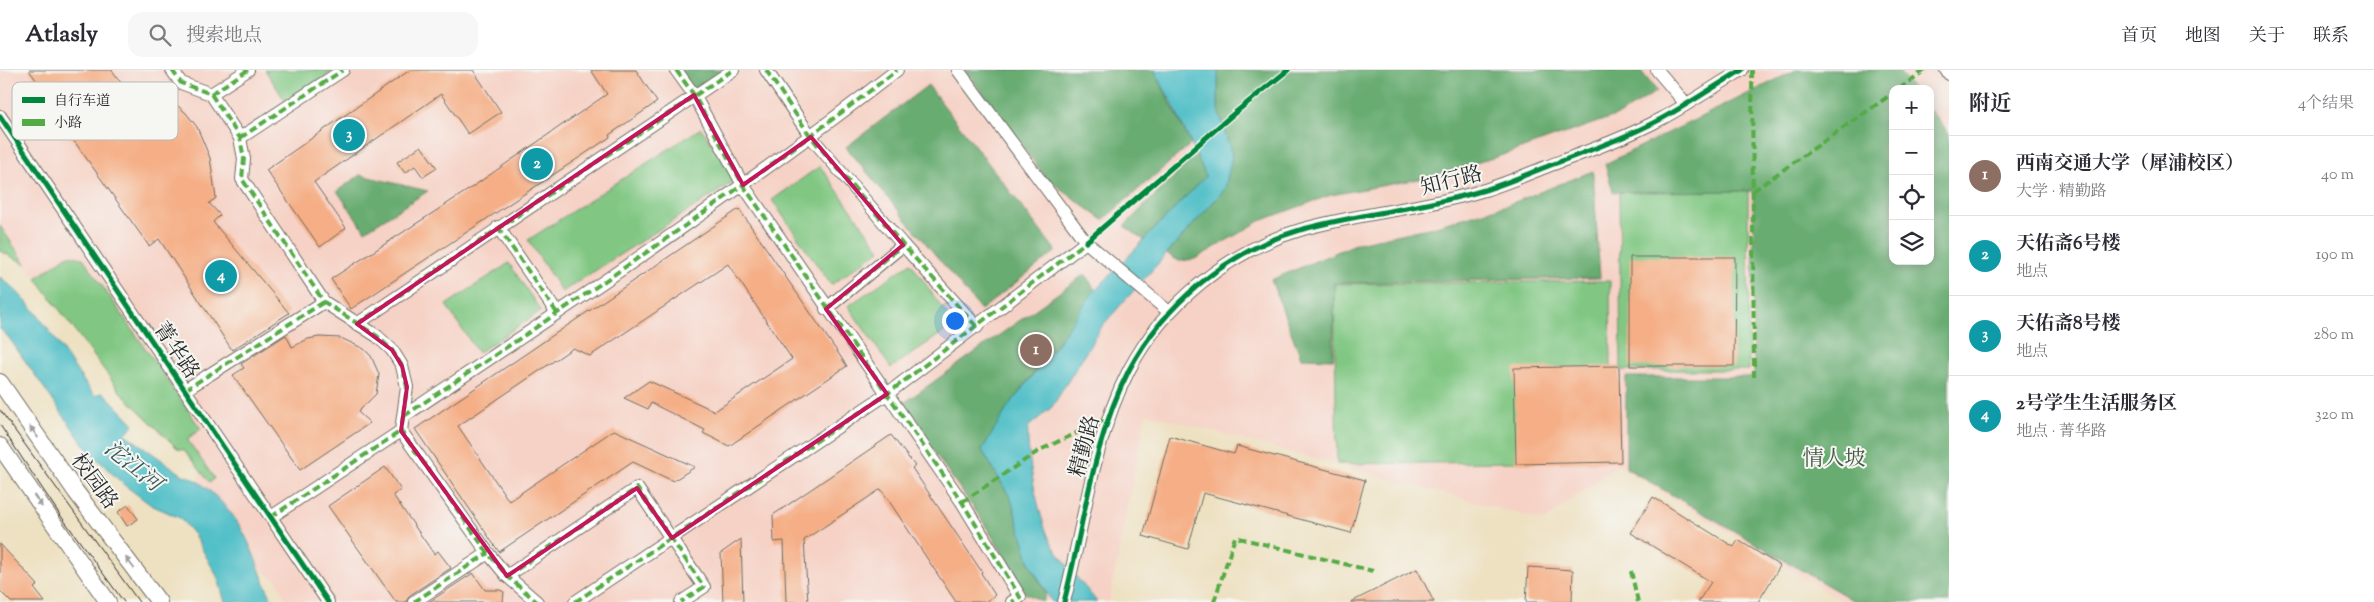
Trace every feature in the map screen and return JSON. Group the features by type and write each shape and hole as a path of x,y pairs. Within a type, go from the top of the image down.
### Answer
{"street":[{"path":"172,70 181,83 211,94 240,138 244,159 242,179 324,302 377,336 392,350 402,366 407,387 401,431 271,517"},
{"path":"211,94 248,70"},
{"path":"240,138 343,70"},
{"path":"676,70 694,96 742,185 962,502 1020,597 1012,602"},
{"path":"357,324 733,70"},
{"path":"766,70 811,137 903,245 978,327"},
{"path":"404,416 601,285 811,137 897,70"},
{"path":"958,70 1086,242 1168,312"},
{"path":"1658,70 1686,104"},
{"name":"知行路","path":"1168,312 1215,272 1275,239 1316,225 1481,191 1622,138 1686,104 1742,70"},
{"path":"1946,70 1949,74"},
{"name":"菁华路","path":"0,116 12,134"},
{"name":"菁华路","path":"16,140 328,602"},
{"path":"498,228 557,313"},
{"path":"575,602 887,394 978,327 1086,242"},
{"path":"826,308 903,245"},
{"path":"185,390 324,302"},
{"name":"精勤路","path":"1064,602 1094,469 1110,414 1129,370 1168,312"},
{"name":"校园路","path":"0,382 76,492 159,602"},
{"path":"401,431 506,576 537,602"},
{"path":"0,446 108,602"},
{"path":"506,576 637,488 704,587 681,602"},
{"path":"414,602 488,553"}],"highlighted area":[{"path":"694,95 743,185 811,137 903,245 826,309 887,394 672,538 637,488 507,576 401,431 407,387 402,366 392,350 357,324"}],"shaded area":[{"path":"0,70 1949,70 1949,602 1844,602 1617,465 1545,521 1146,413 1109,602 286,602 277,580 261,571 247,535 231,513 199,482 200,469 80,286 36,278 0,226"}],"green space":[{"path":"265,70 335,70 286,102"},
{"path":"679,70 725,70 694,91"},
{"path":"965,70 1154,70 1191,144 1103,220 1046,178"},
{"path":"1218,70 1640,70 1657,91 1621,114 1503,155 1425,178 1331,195 1260,221 1195,259 1179,261 1167,254 1225,189 1232,156 1218,109"},
{"name":"情人坡","path":"1796,70 1898,70 1910,85 1889,85 1889,265 1934,265 1934,115 1949,133 1949,602 1856,602 1626,468 1626,377 1754,377 1753,191 1613,192 1605,164"},
{"path":"928,85 1056,251 981,310 846,147"},
{"path":"701,128 736,180 562,292 528,240"},
{"path":"1196,155 1206,176 1144,240 1124,226"},
{"path":"820,166 880,250 831,285 772,200"},
{"path":"1593,171 1600,278 1334,283 1333,359 1301,358 1271,280 1358,243 1433,227 1507,205"},
{"path":"360,175 428,191 365,231 337,191"},
{"path":"1748,191 1749,370 1621,370 1619,192"},
{"path":"0,226 26,264 0,251"},
{"path":"68,255 83,258 201,429 187,439 214,478 210,483 184,450 178,449 122,394 36,278"},
{"path":"509,263 541,311 478,353 446,305"},
{"path":"911,263 954,325 891,368 848,306"},
{"path":"1085,274 1096,291 1008,407 982,450 1011,499 1030,564 1046,594 1043,602 1025,593 982,520 901,405"},
{"path":"1610,281 1612,461 1337,464 1334,284"}],"water":[{"path":"1154,70 1218,70 1218,109 1232,156 1225,189 1102,326 1052,407 1028,427 1029,452 1037,501 1050,540 1097,602 1052,602 1030,564 1011,499 982,450 1008,407 1052,351 1091,295 1206,176 1172,103"},
{"name":"沱江河","path":"0,277 15,289 40,318 95,396 103,392 134,424 125,434 183,475 198,482 225,506 243,531 273,602 225,602 218,578 195,536 180,518 151,505 123,484 87,449 9,338 0,329"}],"building":[{"path":"29,70 112,70 120,82 38,82"},
{"path":"410,70 473,70 501,112 468,134 441,94 314,182 346,228 320,247 266,170"},
{"path":"591,70 636,70 657,102 609,135 610,137 351,309 331,279 465,192 607,94"},
{"path":"178,106 197,127 210,158 216,198 209,203 220,215 213,222 289,313 232,350 159,239 149,246 73,140 178,140"},
{"path":"421,146 437,168 423,177 415,166 405,173 397,162"},
{"path":"739,209 847,366 729,446 703,433 705,430 651,403 648,409 624,398 649,381 715,411 792,359 728,264 590,356 573,348 458,426 509,501 614,430 695,467 673,481 633,462 499,552 415,429"},
{"path":"1630,257 1735,257 1734,366 1630,366"},
{"path":"286,335 292,347 308,339 319,337 341,338 364,349 371,356 379,374 376,394 358,412 370,423 300,470 233,375 244,368 241,364"},
{"path":"1619,366 1621,462 1516,464 1514,368"},
{"path":"891,435 915,466 912,468 982,572 995,595 985,602 956,602 881,489 804,540 808,602 786,602 784,541 774,542 773,515"},
{"path":"1170,436 1234,454 1237,446 1365,480 1351,533 1203,493 1188,549 1143,536"},
{"path":"385,467 401,490 393,495 434,554 438,551 451,568 410,595 406,602 396,602 328,506"},
{"path":"1653,497 1734,547 1738,540 1780,566 1758,602 1698,602 1711,582 1631,533"},
{"path":"128,505 138,519 127,526 118,512"},
{"path":"741,539 743,602 723,602 721,553"},
{"path":"0,544 38,585 34,588 45,602 11,602 0,591"},
{"path":"1528,567 1573,570 1572,602 1526,602"},
{"path":"1417,569 1434,602 1351,602"},
{"path":"473,573 485,590 500,590 504,592 503,602 429,602"}],"tram line":[{"path":"0,410 139,602"},
{"path":"0,425 58,512 124,602"}],"marked path":[{"path":"172,70 181,83 211,94 240,138 244,159 242,179 324,302 377,336 392,350 402,366 407,387 401,431 488,553 507,576 537,602"},
{"path":"211,94 248,70"},
{"path":"240,138 343,70"},
{"path":"676,70 694,95 743,185 962,502 1020,597 1012,602"},
{"path":"357,324 733,70"},
{"path":"766,70 811,137 903,245 977,327"},
{"path":"404,416 715,204 776,161 897,70"},
{"path":"1752,70 1754,377"},
{"path":"1904,85 1925,70"},
{"path":"1753,191 1889,96"},
{"path":"498,227 557,313"},
{"path":"575,602 887,394 1086,242"},
{"path":"826,309 903,245"},
{"path":"185,390 324,302"},
{"path":"962,502 1040,450 1107,419"},
{"path":"271,517 401,431"},
{"path":"507,576 637,488 704,587 681,602"},
{"path":"1214,602 1235,537 1373,571"},
{"path":"414,602 488,553"},
{"path":"1631,571 1638,602"}],"cycle path":[{"path":"1086,242 1231,116 1288,70"},
{"path":"1064,602 1097,455 1116,397 1143,346 1160,323 1201,283 1223,266 1273,239 1322,224 1436,202 1481,191 1603,145 1661,119 1742,70"},
{"path":"0,116 12,134"},
{"path":"16,140 328,602"}],"place":[{"name":"天佑斋8号楼","path":"349,135"},
{"name":"天佑斋6号楼","path":"537,164"},
{"name":"2号学生生活服务区","path":"221,276"},
{"name":"西南交通大学（犀浦校区）","path":"1036,350"}]}
